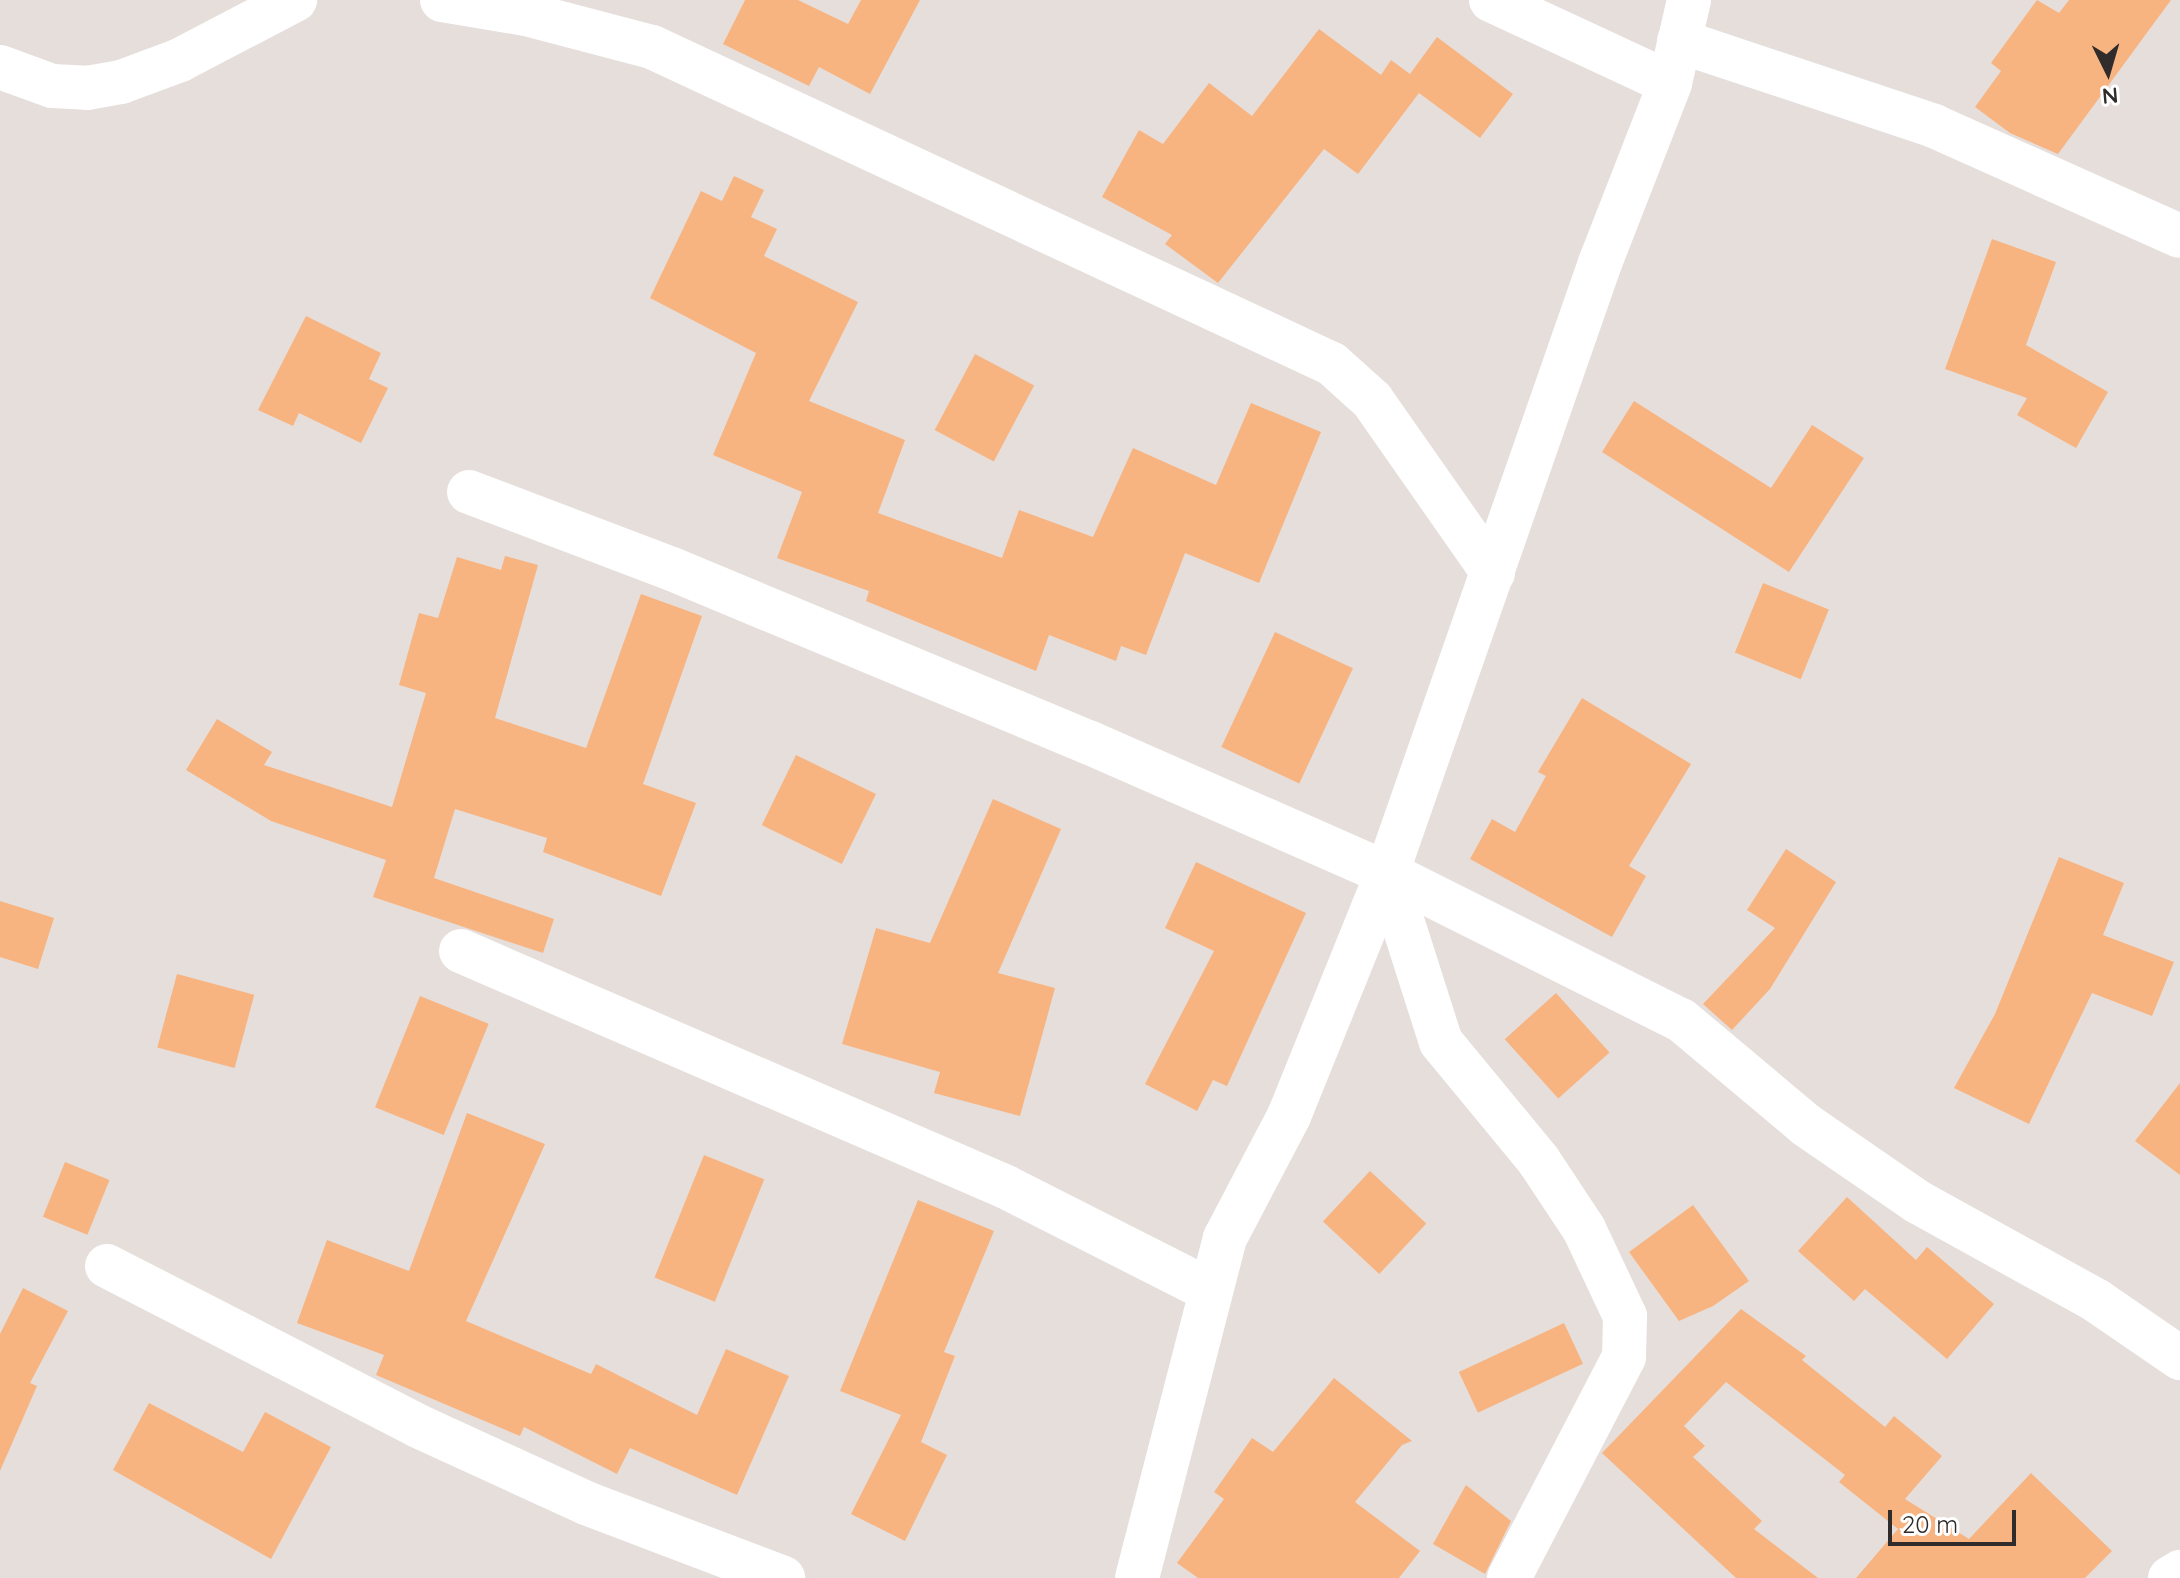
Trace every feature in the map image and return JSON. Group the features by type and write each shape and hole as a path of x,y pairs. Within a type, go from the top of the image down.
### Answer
{"street":[{"path":"0,67 52,86 87,88 121,82 180,60 295,0"},
{"path":"442,0 526,14 652,47 1332,364 1372,400 1493,573"},
{"path":"1491,0 1670,83"},
{"path":"1137,1578 1209,1290 1225,1238 1289,1116 1387,873 1670,83 1684,20 1934,126 2180,236"},
{"path":"469,492 672,569 1387,873 1681,1020 1806,1125 1918,1202 2097,1301 2180,1358"},
{"path":"1387,873 1441,1042 1539,1161 1584,1229 1625,1316 1624,1357 1509,1578"},
{"path":"461,951 1006,1187 1209,1290"},
{"path":"107,1266 418,1426 586,1503 783,1578"},
{"path":"2170,1578 2180,1572"}],"building":[{"path":"745,0 798,0 848,24 861,0 920,0 870,94 819,67 809,86 723,44"},
{"path":"2037,0 2059,13 2069,0 2171,0 2058,154 2010,133 1975,107 2001,71 1991,63"},
{"path":"1319,29 1381,75 1391,60 1410,74 1437,37 1513,94 1480,138 1419,93 1358,174 1324,149 1218,283 1165,244 1172,235 1102,197 1139,130 1163,144 1209,83 1252,116"},
{"path":"734,176 764,190 751,217 777,229 764,256 858,302 809,401 905,440 878,513 1002,558 1019,510 1093,537 1133,448 1216,485 1251,403 1321,432 1259,583 1185,553 1146,655 1121,646 1116,661 1049,635 1036,671 866,601 869,591 777,558 802,492 713,455 756,353 650,298 701,191 722,201"},
{"path":"1992,239 2056,262 2026,345 2108,392 2076,448 2017,415 2027,398 1945,369"},
{"path":"306,316 381,353 369,379 388,388 361,443 299,413 293,426 258,410"},
{"path":"975,354 1034,385 994,461 935,430"},
{"path":"1634,401 1771,488 1812,425 1864,458 1789,572 1602,452"},
{"path":"505,556 538,565 495,718 586,748 641,594 702,616 643,784 696,803 661,896 543,852 547,838 455,809 434,878 554,919 543,953 373,897 386,860 271,821 186,770 217,719 272,752 264,765 392,807 426,693 399,685 419,613 438,618 457,557 501,570"},
{"path":"1763,583 1829,610 1801,679 1735,653"},
{"path":"1275,632 1353,668 1299,783 1221,747"},
{"path":"1582,698 1691,764 1629,866 1646,876 1612,937 1470,859 1492,819 1515,832 1546,776 1538,772"},
{"path":"796,755 876,794 842,864 762,825"},
{"path":"993,799 1061,829 998,973 1055,988 1020,1116 934,1093 940,1072 842,1044 876,928 930,943"},
{"path":"1786,849 1836,882 1770,989 1732,1030 1703,1004 1775,928 1747,910"},
{"path":"2059,857 2124,883 2103,935 2174,962 2152,1016 2092,993 2029,1124 1954,1088 1995,1014"},
{"path":"1196,862 1306,913 1227,1086 1213,1080 1197,1111 1145,1084 1214,951 1165,928"},
{"path":"0,901 54,918 38,969 0,957"},
{"path":"177,974 254,995 235,1068 157,1047"},
{"path":"1556,993 1610,1052 1558,1099 1505,1039"},
{"path":"420,996 489,1024 444,1135 375,1107"},
{"path":"2180,1083 2180,1175 2135,1141"},
{"path":"467,1113 545,1144 466,1321 591,1374 596,1364 697,1415 726,1349 789,1376 737,1495 630,1448 617,1474 524,1427 520,1436 376,1375 384,1355 297,1323 327,1240 409,1271"},
{"path":"704,1155 764,1179 715,1302 655,1277"},
{"path":"65,1162 110,1180 87,1235 43,1217"},
{"path":"1370,1171 1426,1224 1379,1274 1323,1221"},
{"path":"1847,1197 1916,1260 1927,1247 1994,1304 1947,1359 1865,1289 1854,1301 1798,1251"},
{"path":"918,1200 994,1231 944,1352 955,1356 921,1442 947,1455 905,1541 851,1514 901,1415 840,1391"},
{"path":"1693,1205 1749,1281 1713,1306 1679,1321 1629,1252"},
{"path":"23,1288 68,1311 30,1383 37,1386 0,1471 0,1334"},
{"path":"1741,1309 1806,1356 1802,1360 1885,1427 1894,1416 1942,1456 1905,1499 1969,1539 2031,1473 2112,1551 2085,1578 1856,1578 1898,1529 1839,1482 1845,1475 1726,1382 1684,1426 1705,1446 1693,1457 1762,1521 1754,1529 1818,1578 1736,1578 1602,1453"},
{"path":"1564,1323 1583,1364 1478,1413 1459,1372"},
{"path":"1334,1378 1412,1441 1402,1445 1355,1502 1420,1551 1399,1578 1198,1578 1177,1563 1224,1499 1214,1492 1252,1438 1273,1452"},
{"path":"149,1403 243,1452 265,1412 331,1447 271,1559 113,1470"},
{"path":"1466,1485 1511,1521 1485,1574 1433,1544"}]}
